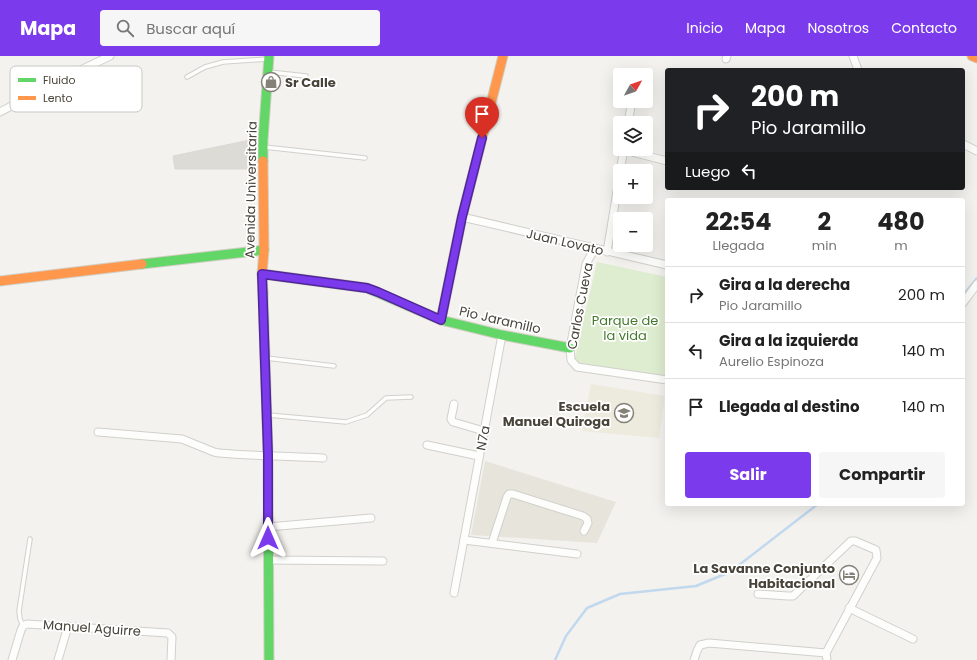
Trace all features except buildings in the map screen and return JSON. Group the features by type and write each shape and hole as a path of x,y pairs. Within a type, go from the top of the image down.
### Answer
{"street":[{"path":"89,66 110,56"},
{"path":"441,320 462,217 503,56"},
{"path":"853,56 857,68"},
{"path":"972,56 977,58"},
{"name":"Avenida Universitaria","path":"269,58 263,147 264,250 262,274 268,455 269,660"},
{"path":"0,112 10,107"},
{"path":"965,145 977,151"},
{"path":"647,156 665,160"},
{"path":"607,252 615,204"},
{"name":"Juan Lovato","path":"462,217 665,265"},
{"name":"Carlos Cueva","path":"596,249 586,264 570,348 571,360 573,364 577,367 665,380"},
{"path":"0,281 264,250"},
{"name":"Pio Jaramillo","path":"262,274 367,288 441,320 502,335 570,348"},
{"path":"965,300 977,284"},
{"name":"N7a","path":"454,593 502,335"},
{"path":"454,404 451,419 452,422 484,430"},
{"path":"98,432 182,439 214,452 255,456 268,455 323,458"},
{"path":"427,445 480,456"},
{"path":"492,543 509,494 583,516 587,519 588,523 584,531"},
{"path":"268,528 371,518"},
{"path":"464,540 577,554"},
{"path":"694,660 696,651 700,645 709,643 827,656 849,608 878,554 876,550 855,541 851,541 793,596 758,594"},
{"path":"268,560 383,562"},
{"path":"849,608 913,640"},
{"name":"Manuel Aguirre","path":"23,626 27,624 168,632 172,637 171,660"},
{"path":"12,660 23,626"},
{"path":"58,660 68,626"}],"lane":[{"path":"187,77 205,67 223,62 269,58"},
{"path":"268,71 306,76"},
{"path":"263,147 365,158"},
{"path":"265,358 334,366"},
{"path":"267,415 346,422 367,415 386,398 411,397"},
{"path":"23,626 18,611 30,539"}],"shaded area":[{"name":"Escuela Manuel Quiroga","path":"591,384 665,396 659,438 582,431"},
{"path":"485,461 616,502 597,543 471,535"}],"green space":[{"name":"Parque de la vida","path":"597,262 665,277 665,377 574,362"}],"waterway":[{"path":"965,293 977,278"},
{"path":"555,660 566,636 587,608 620,594 696,586 730,572 815,506"}],"traffic: fast":[{"path":"263,161 269,56"},
{"path":"142,264 264,250"},
{"path":"262,274 367,288 441,320 502,335 570,348"},
{"path":"263,292 268,455 269,660"}],"traffic: slow":[{"path":"441,320 462,217 503,56"},
{"path":"972,56 977,58"},
{"path":"263,161 263,292"},
{"path":"0,281 142,264"}],"place":[{"name":"Sr Calle","path":"271,82"},
{"name":"Escuela Manuel Quiroga","path":"624,413"},
{"name":"La Savanne Conjunto Habitacional","path":"849,575"}],"route":[{"path":"268,538 268,455 262,274 367,288 441,320 462,217 482,138"}]}
